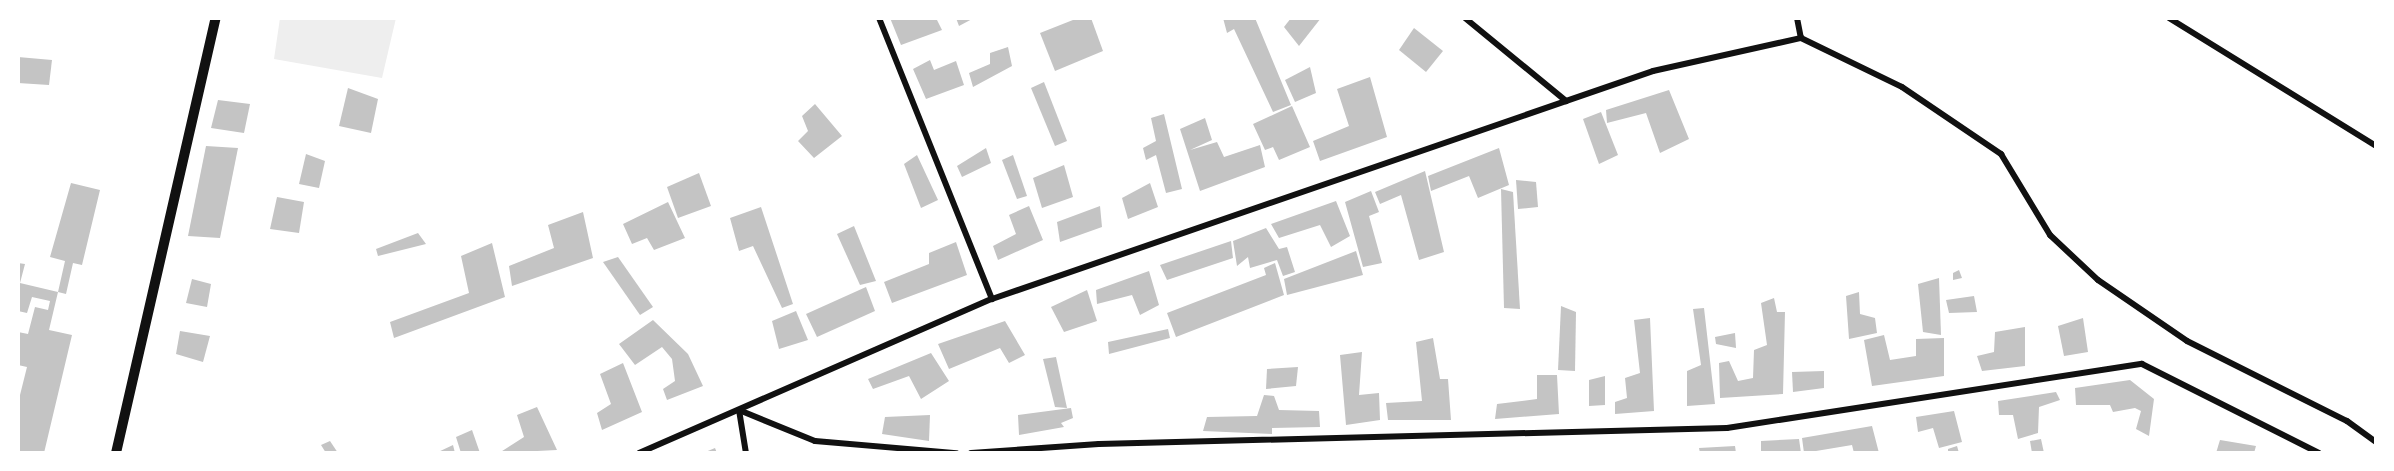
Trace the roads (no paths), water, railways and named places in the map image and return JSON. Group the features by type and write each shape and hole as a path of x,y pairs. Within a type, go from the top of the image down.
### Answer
{"street":[{"path":"116,453 216,18"},
{"path":"879,18 992,299"},
{"path":"1465,18 1566,101"},
{"path":"1797,18 1801,38"},
{"path":"2169,18 2376,146"},
{"path":"639,453 992,299 1653,71 1801,38 1902,87 2001,154 2050,235 2098,280 2187,340 2347,421 2376,442"},
{"path":"971,453 1099,444 1727,428 2142,364 2319,453"},
{"path":"739,410 746,453"},
{"path":"739,410 815,441 956,453"}]}
